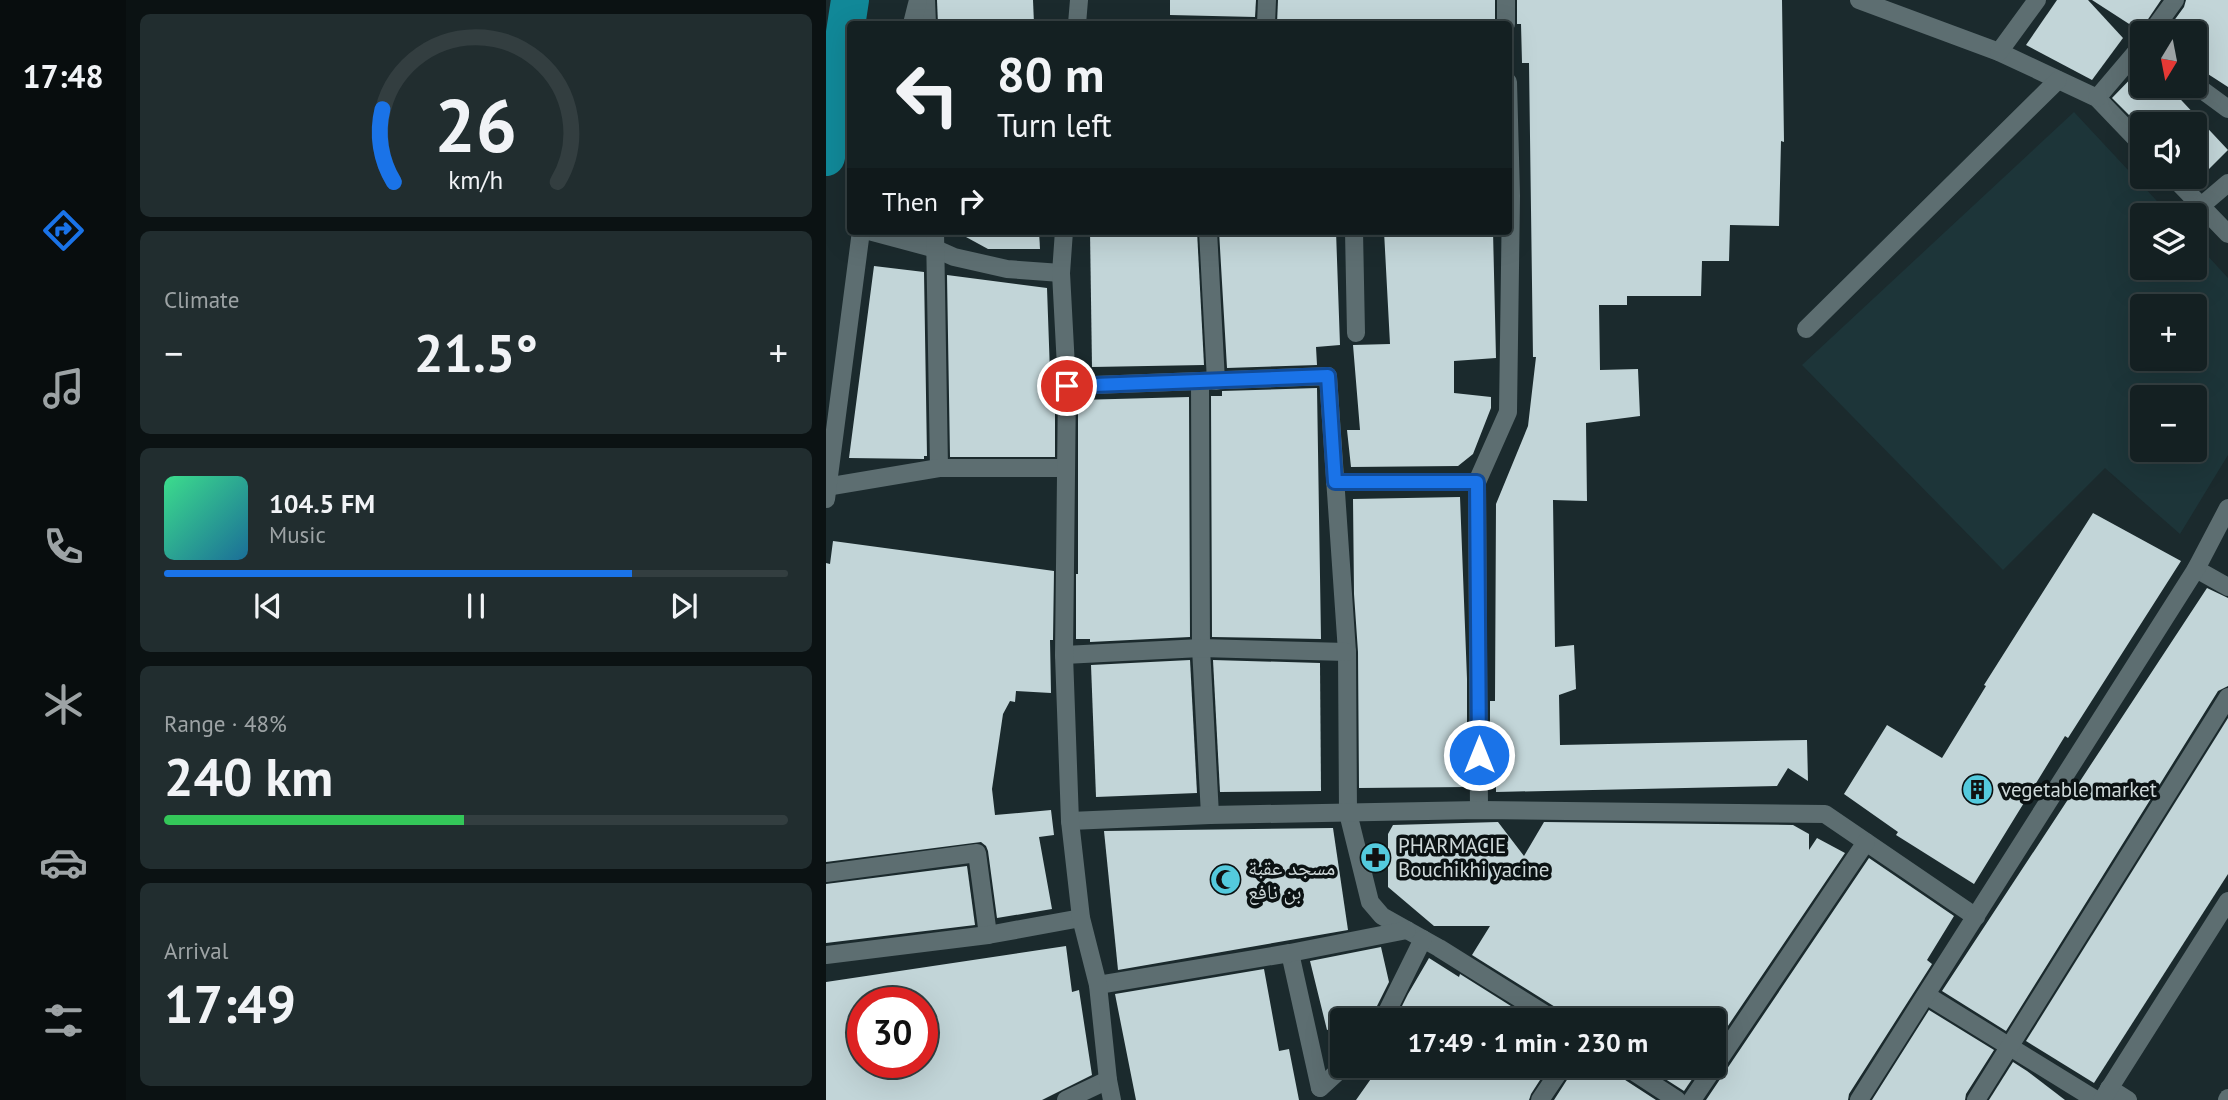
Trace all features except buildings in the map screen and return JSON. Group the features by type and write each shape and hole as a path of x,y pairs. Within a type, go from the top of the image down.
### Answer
{"street":[{"path":"913,21 918,0"},
{"path":"926,0 927,21"},
{"path":"1077,21 1079,0"},
{"path":"1266,21 1267,0"},
{"path":"1506,0 1506,21"},
{"path":"1858,0 1999,52 2097,98 2130,132"},
{"path":"1999,52 2037,0"},
{"path":"2160,21 2175,0"},
{"path":"2097,98 2130,59"},
{"path":"1806,329 2058,80"},
{"path":"2207,94 2228,109"},
{"path":"2205,203 2228,183"},
{"path":"2185,189 2198,203"},
{"path":"2207,212 2228,234"},
{"path":"860,235 827,491 939,468 1066,468"},
{"path":"899,235 936,240 954,257 1007,269 1061,272"},
{"path":"1064,235 1061,272 1067,386 1064,655 1070,821 1081,918 1097,985 1112,1100"},
{"path":"1208,235 1208,381 1201,648 1210,815"},
{"path":"1354,235 1356,333"},
{"path":"1479,810 1477,482 1508,412 1510,235"},
{"path":"936,240 939,468"},
{"path":"1067,386 1328,376 1347,652 1348,813 1370,902 1382,916 1534,1008"},
{"path":"1335,482 1477,482"},
{"path":"1859,1100 2196,569 2228,508"},
{"path":"2196,569 2228,587"},
{"path":"1064,655 1201,648 1347,652"},
{"path":"1976,1100 2228,697"},
{"path":"1070,821 1210,815 1479,810 1825,814 1976,917"},
{"path":"1692,1100 1866,842"},
{"path":"826,873 976,853 988,935"},
{"path":"2102,1096 2228,901"},
{"path":"826,956 988,935 1081,918"},
{"path":"1097,985 1415,935"},
{"path":"1388,1008 1415,935"},
{"path":"1290,953 1320,1088 1331,1078"},
{"path":"1926,995 2102,1096 2128,1100"},
{"path":"1541,1100 1555,1078"},
{"path":"1643,1078 1677,1100"},
{"path":"1066,1100 1108,1080"}],"shaded area":[{"path":"2074,112 2130,172 2130,189 2146,189 2159,203 2130,203 2130,280 2207,280 2207,255 2228,278 2228,455 2180,534 2105,468 2003,570 1802,365"}],"waterway":[{"path":"826,157 850,0"}],"place":[{"name":"vegetable market","path":"1978,789"},
{"name":"PHARMACIE Bouchikhi yacine","path":"1375,857"},
{"name":"مسجد عقبة بن نافع","path":"1225,879"}],"route":[{"path":"1067,386 1328,376 1335,482 1477,482 1479,755"}]}
